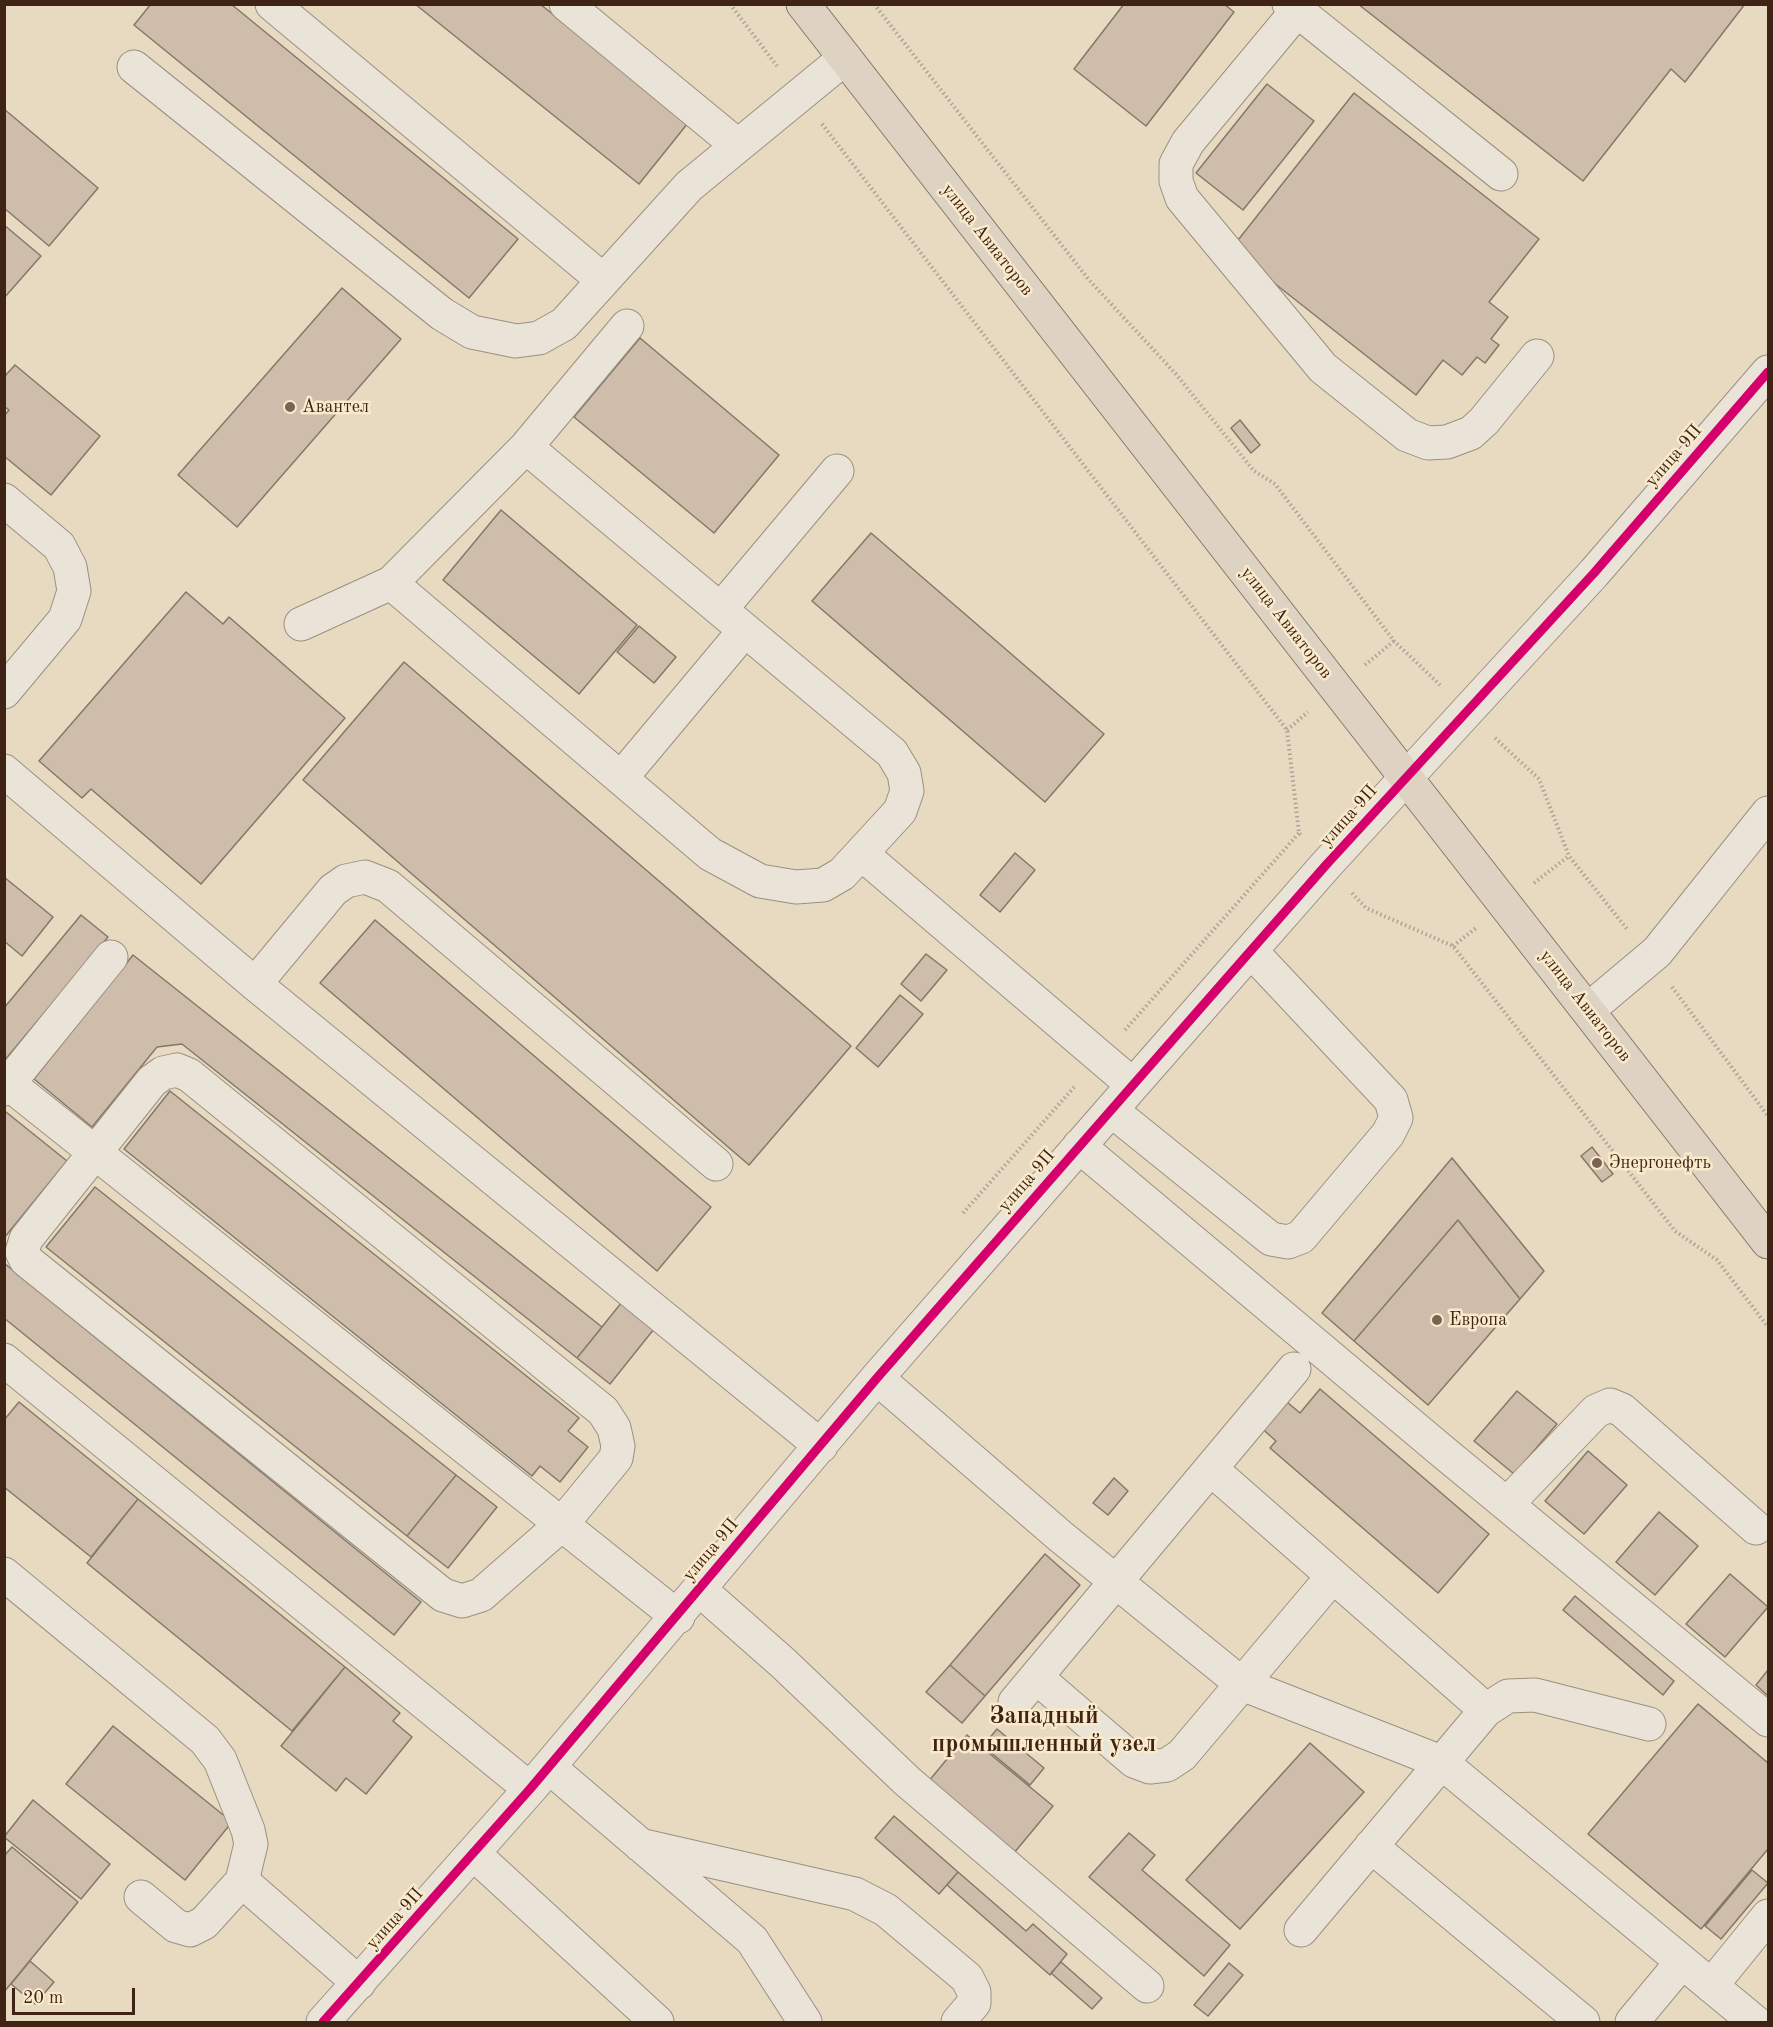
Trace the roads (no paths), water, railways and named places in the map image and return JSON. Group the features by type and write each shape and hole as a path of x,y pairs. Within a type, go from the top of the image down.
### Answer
{"main road":[{"name":"улица Авиаторов","path":"803,4 1768,1242"}],"street":[{"path":"272,4 603,280"},
{"path":"566,4 737,145"},
{"path":"1501,174 1293,8 1188,142 1176,164 1176,181 1182,198 1323,368 1407,435 1428,443 1448,442 1471,433 1484,422 1537,356"},
{"path":"134,67 442,314 472,332 516,342 539,338 564,324 689,186 845,58"},
{"path":"301,624 391,583 526,447 627,326"},
{"name":"улица 9П","path":"323,2022 474,1854 678,1617 877,1378 1079,1146 1406,777 1594,573 1768,372"},
{"path":"391,583 710,854 735,870 760,881 796,887 823,885 842,874 863,855 900,812 907,791 904,773 892,753 526,447"},
{"path":"721,609 837,471"},
{"path":"4,500 59,546 70,567 74,591 65,619 4,692"},
{"path":"621,778 745,630"},
{"path":"4,771 255,984 820,1446"},
{"path":"1588,1010 1650,958 1669,938 1768,816"},
{"path":"863,855 1133,1085"},
{"path":"255,984 333,890 346,881 365,877 388,886 716,1164"},
{"path":"1111,1110 1271,1239 1288,1242 1301,1237 1388,1134 1396,1118 1391,1100 1251,951"},
{"path":"111,957 7,1086 95,1153 678,1617"},
{"path":"177,1070 189,1076 603,1411 614,1428 618,1446 616,1458 561,1525 481,1595 462,1601 443,1595 57,1287 26,1260 22,1252 26,1239 152,1081 163,1073 177,1070"},
{"path":"1079,1146 1442,1451 1508,1503 1768,1720"},
{"path":"4,1359 539,1778 640,1845 752,1940 805,2022"},
{"path":"1015,1702 1294,1369"},
{"path":"877,1378 1116,1582 1242,1684 1441,1762 1711,1986 1739,2018"},
{"path":"1508,1503 1596,1411 1610,1406 1622,1410 1756,1528"},
{"path":"1211,1469 1486,1710"},
{"path":"4,1574 205,1740 220,1760 248,1830 251,1844 242,1881 204,1923 190,1930 176,1926 141,1898"},
{"path":"1036,1677 1134,1761 1150,1767 1167,1765 1182,1755 1333,1576"},
{"path":"699,1589 783,1663 907,1781 1147,1986"},
{"path":"1300,1930 1486,1710 1508,1696 1535,1695 1649,1724"},
{"path":"640,1845 855,1894 886,1910 967,1978 974,1992 974,2003 958,2022"},
{"path":"1371,1846 1583,2022"},
{"path":"474,1854 657,2022"},
{"path":"242,1881 359,1983"},
{"path":"1711,1986 1768,1916"},
{"path":"1632,2022 1682,1962"}],"place":[{"name":"Авантел","path":"290,407"},
{"name":"Энергонефть","path":"1597,1163"},
{"name":"Европа","path":"1437,1320"}],"district":[{"name":"Западный промышленный узел","path":"1044,1731"}]}
